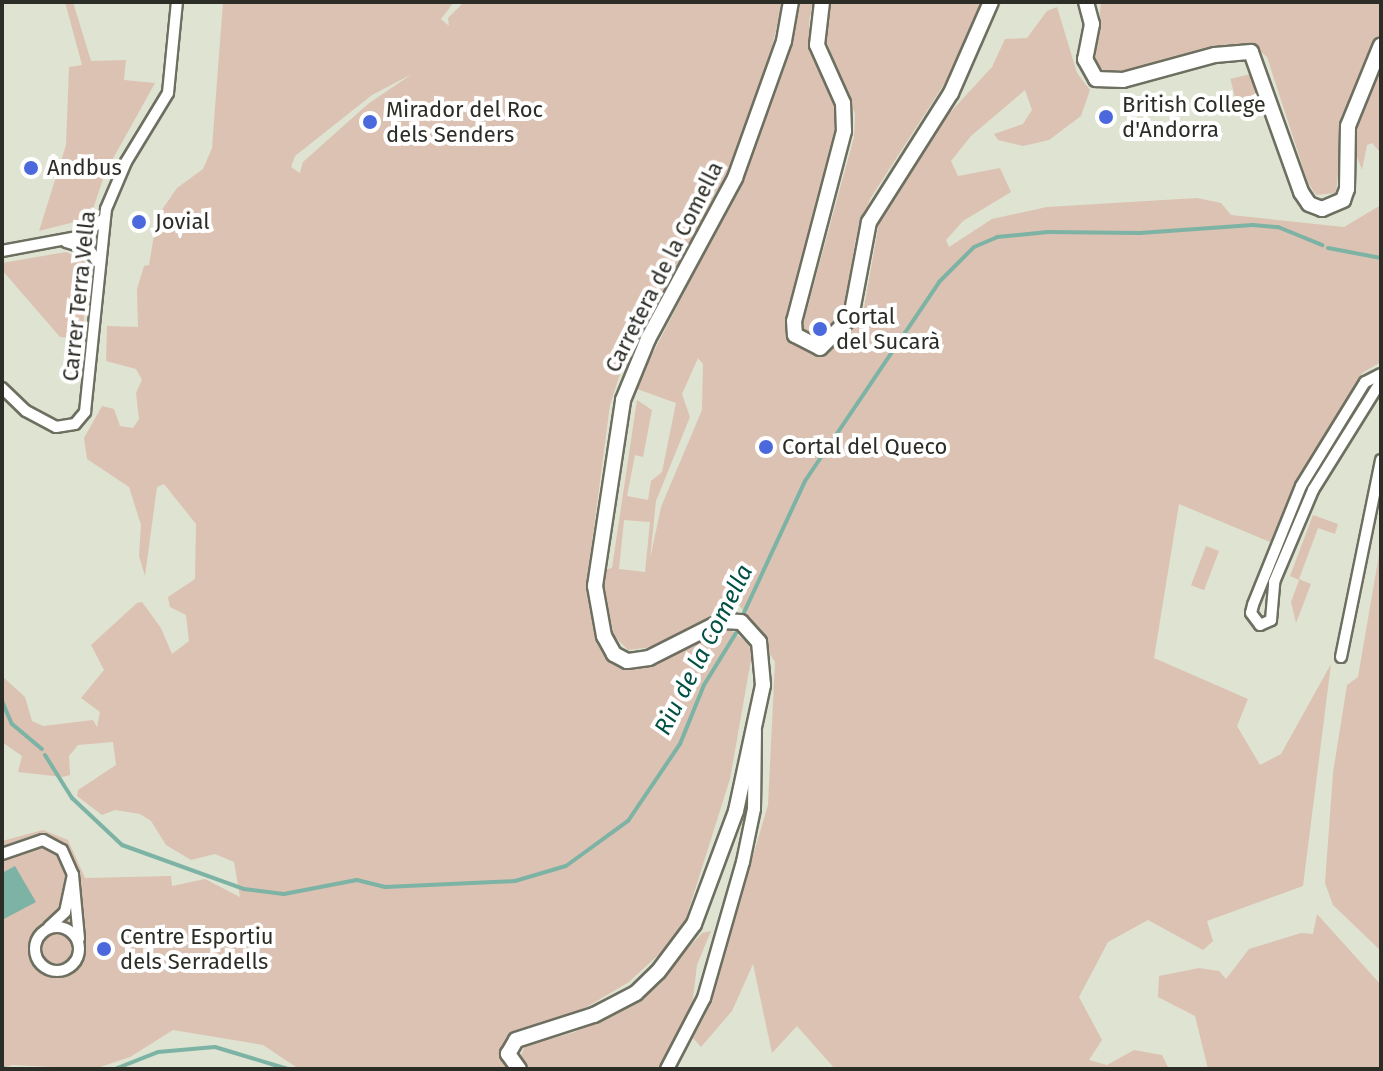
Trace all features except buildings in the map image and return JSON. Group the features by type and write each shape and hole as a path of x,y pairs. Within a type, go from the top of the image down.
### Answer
{"main road":[{"name":"Carretera de la Comella","path":"519,1069 509,1057 512,1043 525,1033 583,1020 636,993 694,924 736,811 755,731 765,667 759,642 747,626 722,621 649,658 627,661 614,654 604,636 595,586 623,400 648,339 735,178 770,85 791,2"},
{"path":"822,2 817,45 843,103 844,131 794,321 795,335 820,348 851,317 869,222 951,93 991,2"},
{"path":"1086,2 1092,24 1085,59 1096,79 1123,80 1215,55 1251,52 1301,192 1309,204 1322,209 1343,200 1347,189 1348,126 1381,45"}],"street":[{"name":"Carrer Terra Vella","path":"2,388 26,411 56,427 81,418 88,399 105,218 113,188 168,93 177,2"},
{"path":"2,251 52,243 92,232 105,218"},
{"path":"52,243 89,249 98,271"},
{"path":"1381,374 1365,382 1301,486 1253,605 1251,613 1260,625 1271,620 1274,582 1313,490 1381,381"},
{"path":"1341,657 1381,460"},
{"path":"667,1069 704,998 743,862 754,809 755,731"},
{"path":"2,854 43,840 62,850 73,875 79,945 73,965 52,971 36,956 36,941 65,912 73,875"},
{"path":"45,930 66,928 79,945"}],"shaded area":[{"path":"65,2 73,2 91,61 126,60 124,80 155,83 105,173 90,218 39,231 66,145 69,67 82,65"},
{"path":"223,2 454,2 441,19 449,26 448,18 464,2 783,2 763,82 732,163 621,371 610,405 586,588 600,648 615,663 633,670 728,628 748,643 752,654 730,779 681,934 629,982 580,1011 520,1031 505,1043 502,1054 509,1069 299,1069 263,1045 173,1030 130,1057 94,1069 12,1065 2,1069 2,841 43,830 68,840 85,878 171,876 172,886 205,879 240,897 234,862 215,854 191,860 166,845 151,821 140,814 115,810 102,815 77,796 78,790 116,765 113,742 78,745 69,756 70,775 62,777 18,772 22,756 2,742 2,676 25,697 32,721 43,726 93,720 97,727 100,712 81,698 104,670 91,645 137,603 142,602 161,628 172,654 189,641 186,615 170,607 168,597 195,579 196,524 164,484 157,487 145,576 139,556 141,525 129,487 87,459 84,438 102,406 114,409 120,426 133,428 139,419 136,393 142,380 136,369 106,361 107,326 138,327 137,289 144,266 149,265 157,217 177,188 203,169 212,148","holes":["412,74 368,104 303,162 300,173 291,167 295,156 372,95"]},
{"path":"799,2 813,2 809,22 813,60 834,100 837,119 786,326 788,338 811,354 832,348 863,313 880,217 933,131 992,67 1005,39 1027,38 1047,11 1057,7 1077,73 1090,90 1081,116 1049,140 1023,146 998,140 994,134 1023,124 1032,110 1025,90 971,136 951,161 958,176 1000,168 1011,192 963,221 946,240 949,247 992,219 1047,207 1197,198 1221,203 1231,215 1344,227 1381,205 1381,362 1362,373 1298,479 1270,542 1179,504 1154,658 1248,699 1237,726 1260,765 1281,754 1331,664 1303,886 1207,921 1213,941 1203,950 1148,920 1108,942 1079,997 1102,1040 1089,1060 1107,1065 1134,1050 1162,1055 1169,1069 835,1069 797,1026 772,1053 753,964 732,1011 701,1047 693,1038 708,1009 768,805 775,662 738,603 654,647 628,650 614,636 602,579 603,570 612,568 637,400 652,410 643,457 635,455 627,496 648,500 651,481 662,472 676,403 637,389 639,380 740,185 788,58","holes":["698,358 703,364 702,410 661,507 650,559 656,501 690,417 682,394","624,520 650,522 645,572 619,569"]},
{"path":"830,2 983,2 970,44 870,199 855,242 844,319 821,341 803,333 803,324 854,137 855,114 825,37"},
{"path":"1101,2 1381,2 1381,31 1344,123 1336,193 1316,195 1308,183 1267,57 1255,47 1240,45 1107,75 1095,60"},
{"path":"1381,60 1381,153 1372,143 1367,145 1362,170 1354,149 1357,120"},
{"path":"1251,74 1259,108 1238,113 1231,79"},
{"path":"66,252 83,259 86,267 83,339 60,337 2,270 2,263"},
{"path":"1313,515 1338,524 1335,534 1318,528 1299,579 1311,584 1296,623 1291,602 1299,580 1290,576"},
{"path":"1381,543 1381,951 1333,905 1325,883 1333,773 1347,685 1358,677"},
{"path":"1206,546 1219,551 1204,590 1191,585"},
{"path":"1317,914 1381,985 1381,1069 1208,1069 1195,1016 1158,997 1159,976 1199,968 1219,971 1226,979 1249,949 1301,933 1313,934"},
{"path":"711,931 697,965 692,1006 660,1069 530,1069 525,1064 521,1055 525,1046 575,1032 645,995 702,933"}],"water":[{"path":"15,866 36,902 2,920 2,873"}],"waterway":[{"name":"Riu de la Comella","path":"741,619 805,481 939,282 974,247 997,237 1048,232 1140,233 1253,225 1278,227 1322,245"},
{"name":"Riu de la Comella","path":"1328,248 1381,258"},
{"name":"Riu de la Comella","path":"45,755 72,798 122,845 244,889 284,894 357,880 385,887 515,881 566,866 628,821 680,744 704,685 739,628"},
{"name":"Riu de la Comella","path":"2,701 12,724 42,749"},
{"path":"115,1069 158,1052 215,1047 288,1069"}],"place":[{"name":"British College d'Andorra","path":"1106,117"},
{"name":"Mirador del Roc dels Senders","path":"370,122"},
{"name":"Andbus","path":"31,168"},
{"name":"Jovial","path":"139,222"},
{"name":"Cortal del Sucarà","path":"820,329"},
{"name":"Cortal del Queco","path":"766,447"},
{"name":"Centre Esportiu dels Serradells","path":"104,949"}]}
